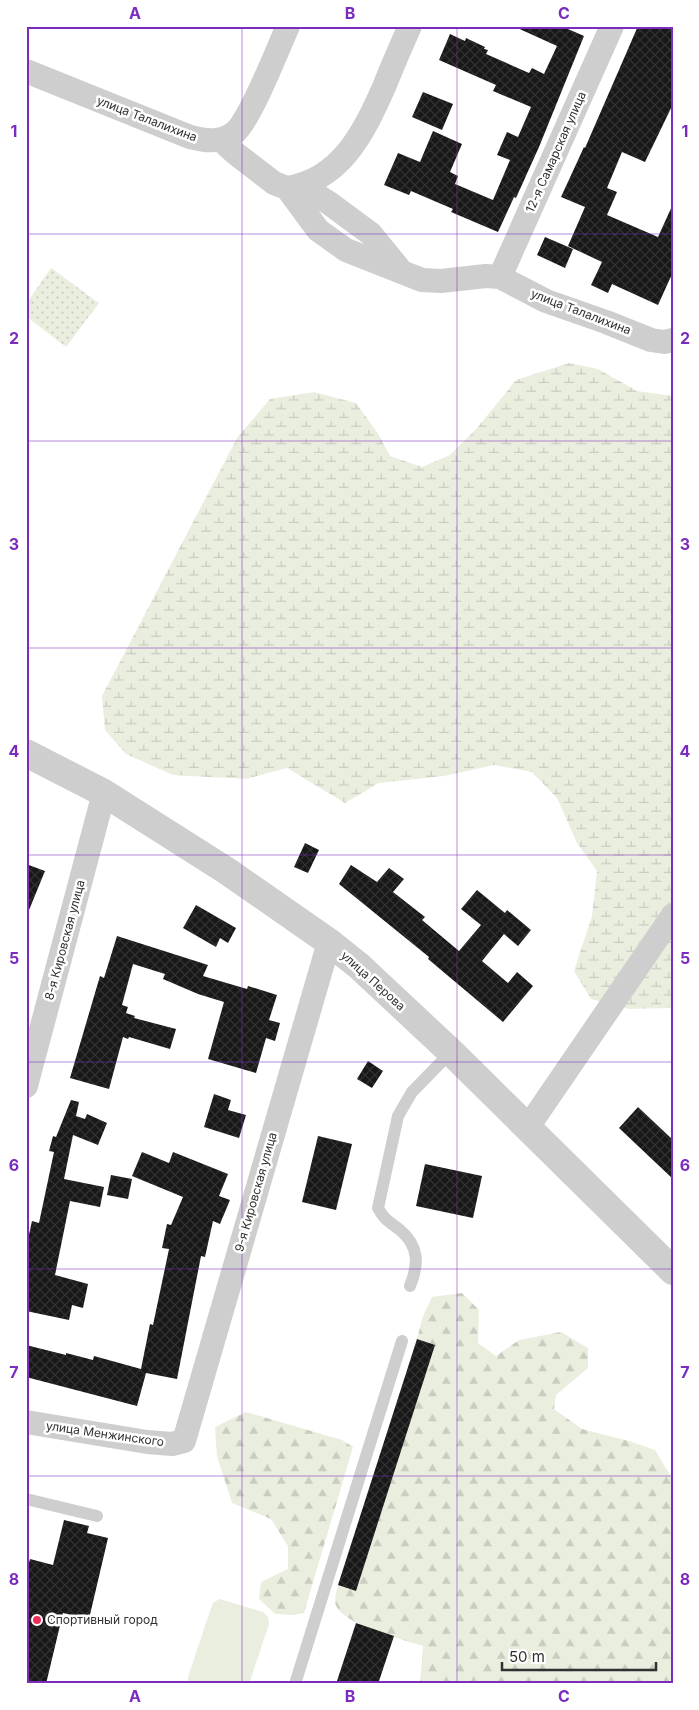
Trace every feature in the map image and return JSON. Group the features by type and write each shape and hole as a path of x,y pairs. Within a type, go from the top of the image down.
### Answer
{"street":[{"path":"221,140 235,132 247,116 288,26"},
{"path":"294,187 330,170 350,151 370,120 410,26"},
{"name":"12-я Самарская улица","path":"500,277 612,26"},
{"name":"улица Талалихина","path":"26,71 190,136 205,141 221,140 274,183 294,187 318,230 346,250 422,280 441,281 486,276 500,277 546,301 651,340 664,342 673,340"},
{"name":"улица Перова","path":"26,753 104,793 227,871 329,942 359,966 451,1052 673,1271"},
{"name":"8-я Кировская улица","path":"26,1086 104,793"},
{"path":"528,1127 673,915"},
{"name":"9-я Кировская улица","path":"184,1441 329,942"},
{"name":"улица Менжинского","path":"26,1422 146,1442 172,1444 184,1441"}],"lane":[{"path":"410,1286 415,1274 416,1255 411,1239 384,1218 378,1208 398,1116 412,1092 451,1052"},
{"path":"295,1684 402,1341"},
{"path":"26,1499 97,1516"}],"green space":[{"path":"51,268 99,303 66,347 26,316 26,304"},
{"path":"569,363 598,369 637,391 673,396 673,1007 670,1008 629,1009 591,999 574,971 592,916 597,871 577,843 557,798 532,772 494,765 444,776 379,783 345,803 287,768 246,779 173,775 126,754 105,730 102,696 237,438 270,399 314,392 356,403 377,432 390,456 422,467 450,455 477,428 516,380"},
{"path":"462,1293 479,1310 478,1343 496,1356 519,1340 561,1332 588,1348 588,1368 556,1395 554,1409 582,1429 655,1450 673,1480 673,1684 420,1684 423,1646 372,1630 346,1616 338,1609 335,1601 338,1585 356,1591 434,1345 417,1339 423,1316 432,1297"},
{"path":"246,1412 342,1440 353,1447 304,1613 292,1615 275,1614 259,1599 261,1582 288,1569 288,1546 271,1519 232,1503 217,1456 215,1427"},
{"path":"220,1599 263,1612 268,1617 269,1624 249,1684 188,1684 188,1677 212,1605"}],"building":[{"path":"513,26 561,26 584,36 539,147 498,232 451,212 453,209 411,191 409,195 384,185 398,153 420,162 433,131 462,144 450,172 458,176 455,184 493,200 510,160 497,155 507,132 518,137 531,107 493,91 496,85 439,60 450,34 465,41 466,38 485,47 484,49 488,50 486,54 529,73 532,68 544,74 557,46"},
{"path":"638,26 673,26 673,104 645,162 622,152 607,188 617,192 607,215 658,237 673,204 673,272 658,305 612,284 608,293 591,285 602,262 568,246 585,207 561,197 585,148"},
{"path":"423,92 453,104 442,130 412,117"},
{"path":"545,237 573,249 565,268 537,255"},
{"path":"305,843 319,850 308,873 294,867"},
{"path":"26,864 45,871 27,915 26,915"},
{"path":"351,865 377,882 389,868 404,879 393,892 425,917 422,920 459,951 481,925 461,909 477,890 505,913 507,910 531,930 518,946 504,934 482,961 508,983 517,972 533,986 503,1022 428,959 429,957 339,884"},
{"path":"196,905 236,928 228,943 220,938 216,947 183,928"},
{"path":"117,936 208,965 203,976 247,989 248,986 277,995 269,1020 280,1023 275,1041 266,1038 256,1073 208,1059 224,1002 198,994 163,979 165,974 133,964 122,1005 128,1007 126,1013 135,1016 134,1018 176,1029 170,1049 123,1037 109,1089 70,1078 100,976 104,978"},
{"path":"368,1061 383,1071 372,1088 357,1079"},
{"path":"214,1094 231,1100 228,1110 246,1115 239,1138 204,1127"},
{"path":"71,1100 79,1102 76,1116 85,1119 87,1114 107,1123 98,1145 73,1135 64,1179 104,1187 100,1207 70,1201 55,1275 88,1284 83,1308 72,1305 69,1320 26,1311 26,1248 32,1221 39,1223 54,1152 49,1151 53,1136 56,1137"},
{"path":"638,1107 673,1140 673,1179 619,1128"},
{"path":"318,1136 352,1144 336,1210 302,1202"},
{"path":"142,1152 169,1163 173,1152 228,1174 219,1196 230,1200 220,1224 213,1221 205,1257 201,1256 177,1379 146,1373 137,1406 26,1377 26,1345 93,1360 94,1356 141,1369 150,1324 153,1325 169,1249 162,1248 167,1224 171,1225 183,1197 132,1176"},
{"path":"425,1164 482,1176 473,1218 416,1206"},
{"path":"111,1175 132,1179 128,1199 107,1195"},
{"path":"417,1339 435,1345 356,1591 338,1585"},
{"path":"64,1520 89,1526 87,1533 108,1538 89,1619 63,1613 46,1684 26,1684 26,1573 30,1559 53,1565"},
{"path":"356,1623 394,1636 378,1684 336,1684"}],"place":[{"name":"Спортивный город","path":"37,1620"}]}
